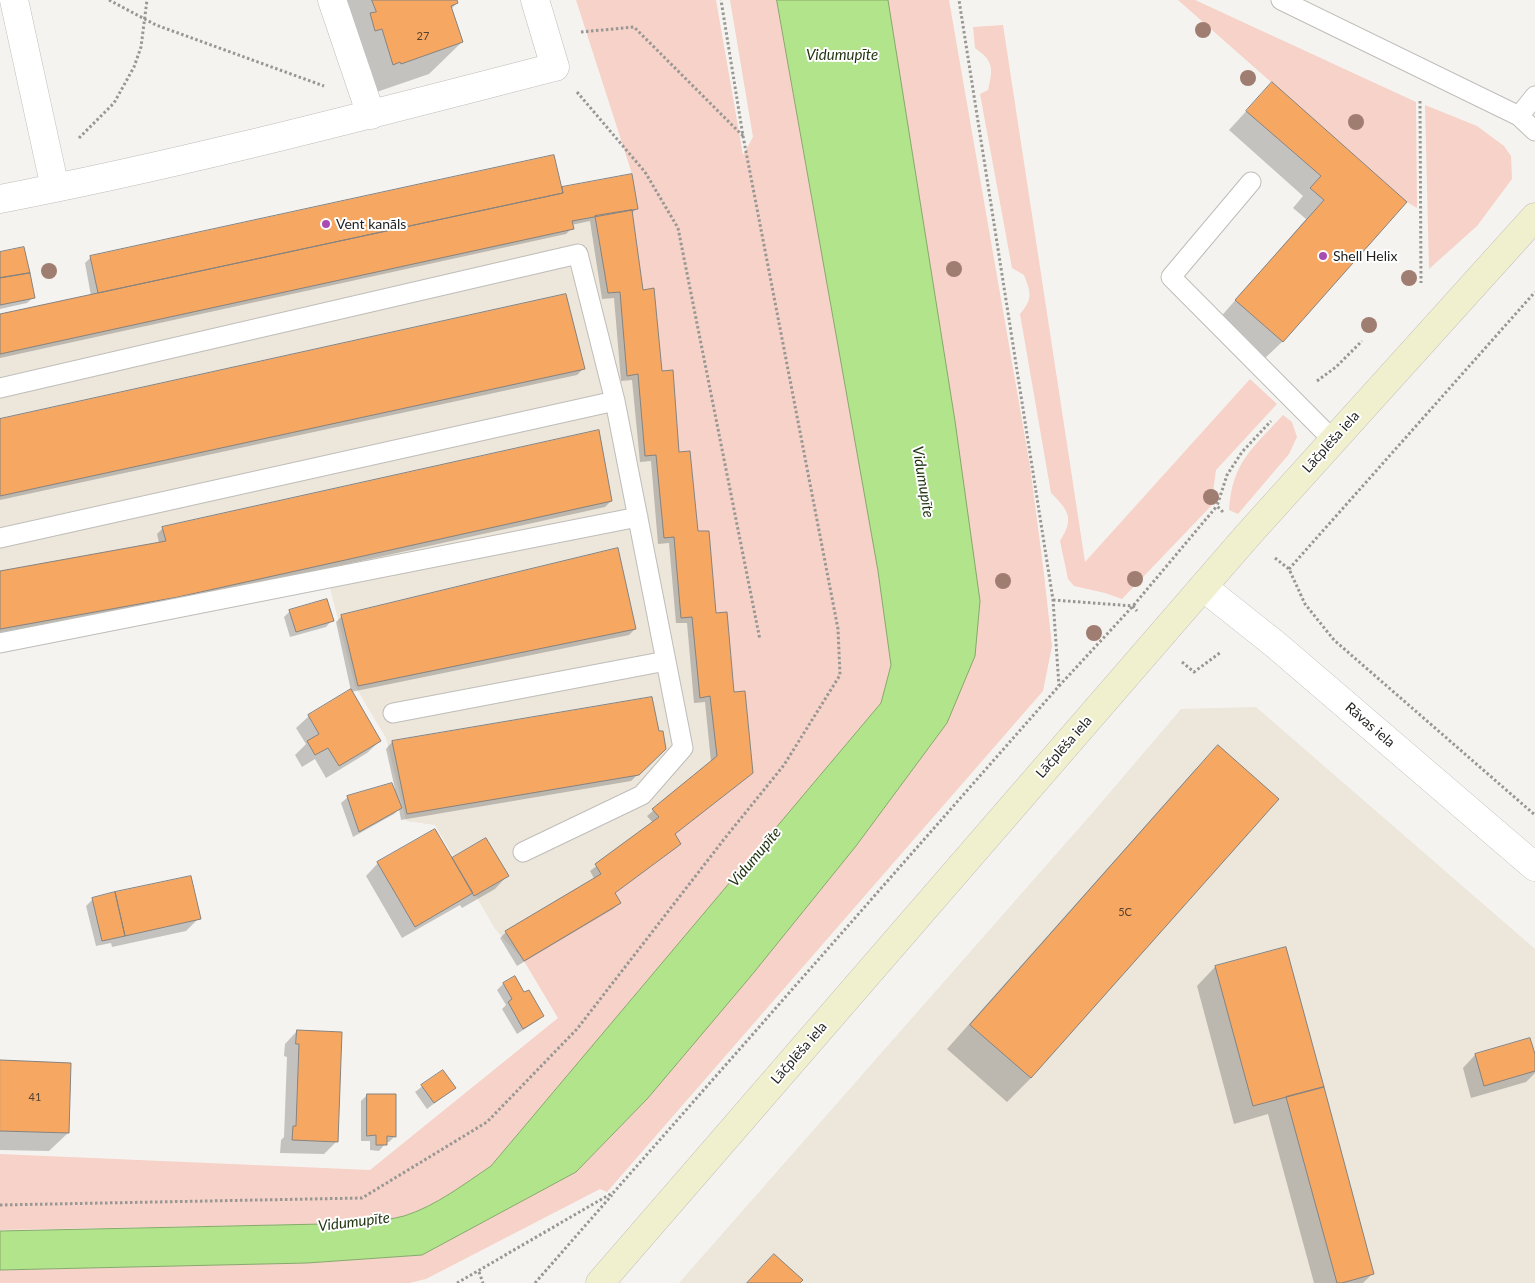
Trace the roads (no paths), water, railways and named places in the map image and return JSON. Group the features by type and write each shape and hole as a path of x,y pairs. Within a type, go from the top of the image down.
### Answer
{"main road":[{"name":"Lāčplēša iela","path":"600,1283 1247,536 1535,217"}],"street":[{"path":"14,0 53,178"},
{"path":"332,0 368,108"},
{"path":"0,199 53,178 555,67 535,0"},
{"name":"Rāvas iela","path":"1203,587 1276,645 1535,867"}],"lane":[{"path":"1281,0 1519,116 1535,131"},
{"path":"1519,116 1535,96"},
{"path":"1252,182 1171,277 1333,440"},
{"path":"0,388 578,254 615,401 682,748 642,795 523,852"},
{"path":"0,538 615,401"},
{"path":"0,643 638,517"},
{"path":"392,712 666,661"}],"water":[{"name":"Vidumupīte","path":"777,0 888,0 955,421 980,601 975,656 947,723 856,846 751,976 648,1098 576,1172 422,1255 307,1263 0,1270 0,1231 369,1223 416,1212 449,1194 491,1166 881,703 891,665 878,571"}],"place":[{"name":"Vent kanāls","path":"326,224"},
{"name":"Shell Helix","path":"1323,256"}]}
